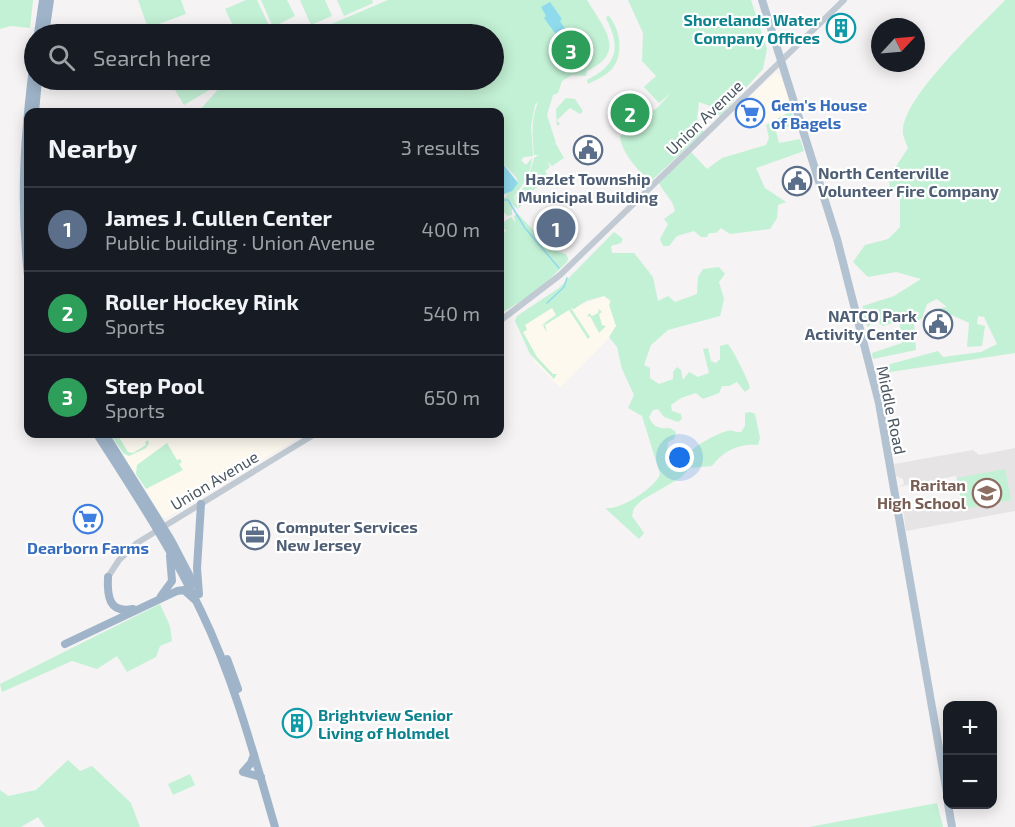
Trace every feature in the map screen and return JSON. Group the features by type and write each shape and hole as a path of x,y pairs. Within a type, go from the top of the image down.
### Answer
{"highway":[{"path":"39,24 43,0"},
{"path":"46,24 50,0"},
{"path":"28,108 30,90"},
{"path":"34,108 37,90"},
{"path":"24,145 22,208 24,231"},
{"path":"101,438 160,528 169,550 198,598 254,754 276,827"},
{"path":"107,438 217,633 243,704 281,827"},
{"path":"198,598 201,504"},
{"path":"190,510 199,519"},
{"path":"154,601 165,592 172,581 173,572 169,550"},
{"path":"108,577 107,596 115,607 126,610 143,607"},
{"path":"65,644 180,590 198,598"},
{"path":"254,754 243,772 261,777"}],"main road":[{"name":"Middle Road","path":"762,0 836,237 879,403 943,770"},
{"path":"949,809 952,827"}],"street":[{"name":"Union Avenue","path":"504,318 560,275 844,0"},
{"name":"Union Avenue","path":"108,577 126,553 160,528 308,438"}],"shaded area":[{"path":"776,73 781,77 793,112 750,130 732,113"},
{"path":"607,295 618,329 560,388 535,362 517,328 552,305 578,301 581,305"},
{"path":"113,438 298,438 166,518 162,516"},
{"name":"Raritan High School","path":"1015,448 1015,511 906,531 903,509 961,498 956,476 898,487 904,484 903,479 896,476 894,464 973,450 979,455"}],"green space":[{"path":"0,0 33,0 30,24 24,24 24,27 10,26 0,29"},
{"path":"138,0 181,0 186,14 159,24 147,24"},
{"path":"246,0 257,0 268,24 232,24 225,9"},
{"path":"261,0 287,0 295,16 279,24 272,24"},
{"path":"300,0 325,0 332,16 311,24"},
{"path":"337,0 372,0 373,3 344,16"},
{"path":"388,0 587,0 605,31 609,40 609,48 606,56 599,64 587,71 586,76 572,75 562,81 558,93 553,95 547,115 556,143 553,145 556,144 564,158 552,166 547,161 550,167 545,171 549,178 522,199 524,202 519,208 515,197 529,182 534,158 539,155 534,155 533,148 533,121 538,102 535,105 531,126 533,156 524,157 521,160 526,165 532,158 530,169 514,197 518,209 512,205 512,215 508,216 504,212 504,197 507,197 506,195 518,183 516,177 504,164 504,108 202,108 218,90 504,90 504,24 332,24"},
{"path":"628,0 751,0 767,49 763,69 720,116 710,106 699,102 697,119 704,132 652,180 631,161 623,148 620,136 658,107 671,93 659,103 644,87 656,76 642,61 643,33"},
{"path":"1005,0 1015,0 1015,353 877,374 876,368 938,351 943,357 981,352 997,344 984,317 978,316 977,324 985,326 982,346 967,347 969,323 952,315 930,319 936,310 947,307 937,299 927,304 922,318 914,323 916,350 873,359 872,353 902,343 899,321 883,326 875,320 868,327 861,316 863,306 894,296 921,279 896,272 868,277 853,262 865,245 888,239 900,227 900,192 890,191 888,169 895,168 908,148 903,130 907,115 916,99 945,62"},
{"path":"608,15 618,35 617,59 609,72 588,84 587,80 605,68 614,54 614,38 606,18"},
{"path":"175,90 209,90 184,105"},
{"path":"566,98 575,99 583,111 580,114 570,108 557,120 560,124 557,126 556,109"},
{"path":"638,98 647,110 620,129 613,116"},
{"path":"791,111 796,124 776,131 779,143 800,139 804,151 756,168 765,188 786,202 778,205 777,218 770,229 730,234 721,228 716,233 709,233 707,237 701,237 694,231 677,236 669,246 663,246 660,239 668,224 664,219 675,211 659,183 691,152 707,169 722,158 766,145 769,138 766,125"},
{"path":"517,213 551,249 566,254 568,258 567,262 534,294 504,311 504,232 506,231 504,222 511,217 516,223 514,217"},
{"path":"614,232 623,239 621,243 611,246 612,253 634,253 653,277 658,301 668,296 675,302 697,294 698,277 703,269 719,267 725,274 719,282 724,299 720,316 668,330 651,345 644,365 650,368 650,378 659,384 673,379 673,372 677,367 681,370 683,380 689,372 698,377 709,373 703,349 708,348 711,361 716,363 720,359 720,346 728,344 750,388 745,392 737,382 729,386 722,386 719,393 703,399 696,393 681,398 671,405 672,411 681,414 682,419 678,422 664,417 658,409 653,410 649,417 655,426 670,428 676,432 674,439 668,442 666,456 671,458 671,448 679,443 686,455 721,433 741,432 745,426 745,413 750,412 755,414 760,438 758,445 744,445 732,449 712,466 690,468 680,478 642,500 634,508 632,516 644,533 639,539 605,508 619,506 637,497 652,485 660,474 642,416 628,408 634,395 622,369 617,347 609,337 616,326 609,305 611,301 604,296 586,301 574,309 571,308 590,337 588,339 569,310 545,325 547,332 543,326 546,323 540,326 556,315 552,308 525,325 527,330 523,332 537,357 553,374 557,374 554,379 530,354 515,321 517,316 559,288"},
{"path":"599,309 602,312 599,314 602,325 606,326 599,333 590,316 587,317 589,313 592,316 598,313"},
{"path":"113,438 119,438 128,452 133,453 146,445 145,442 148,440 146,448 129,456 124,454"},
{"path":"167,443 177,460 180,459 182,462 179,464 183,470 146,489 136,474 137,465"},
{"path":"1005,469 1011,500 963,509 957,478"},
{"path":"160,604 170,626 172,641 160,646 156,657 127,672 117,656 97,669 72,661 2,692 0,684"},
{"path":"68,760 80,771 92,766 131,803 140,827 45,827 38,817 21,827 0,827 0,790 8,796 36,790"},
{"path":"190,774 195,785 173,795 168,784"},
{"path":"937,803 943,827 809,827"}],"water":[{"path":"550,2 562,19 560,21 566,30 557,36 544,18 546,16 541,7"},
{"path":"504,165 518,183 512,191 504,194"}],"waterway":[{"path":"504,200 508,200 525,228 559,268"},
{"path":"547,303 564,287 567,278"}],"place":[{"name":"Shorelands Water Company Offices","path":"841,28"},
{"name":"Step Pool","path":"571,50"},
{"name":"Roller Hockey Rink","path":"630,113"},
{"name":"Gem's House of Bagels","path":"750,113"},
{"name":"Hazlet Township Municipal Building","path":"588,150"},
{"name":"North Centerville Volunteer Fire Company","path":"797,181"},
{"name":"James J. Cullen Center","path":"556,228"},
{"name":"NATCO Park Activity Center","path":"938,324"},
{"name":"Raritan High School","path":"987,493"},
{"name":"Dearborn Farms","path":"88,519"},
{"name":"Computer Services New Jersey","path":"255,535"},
{"name":"Brightview Senior Living of Holmdel","path":"297,723"}]}
